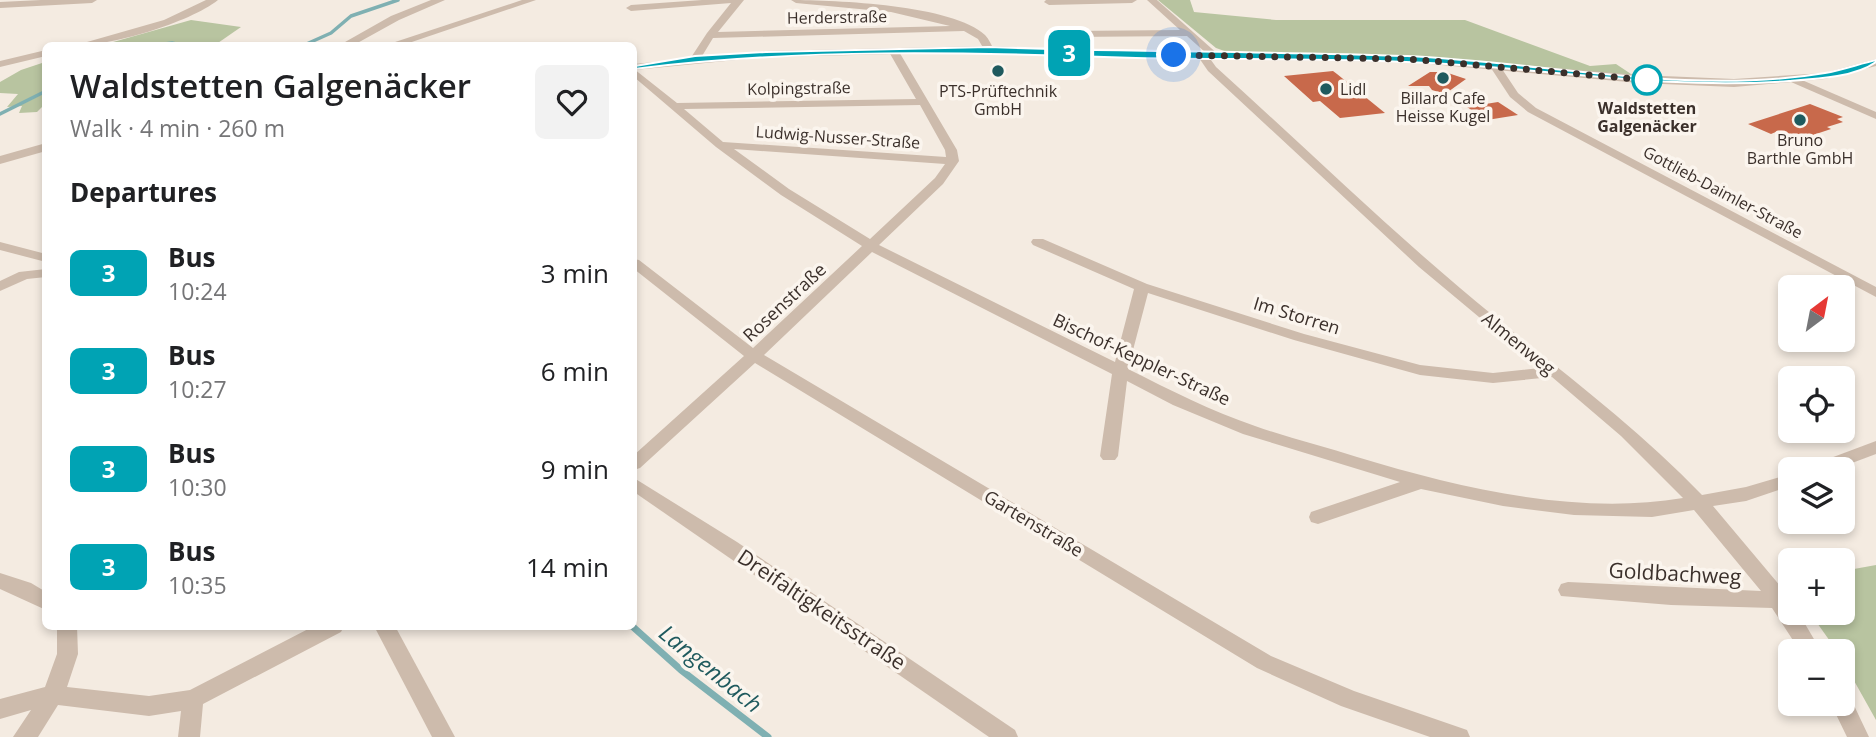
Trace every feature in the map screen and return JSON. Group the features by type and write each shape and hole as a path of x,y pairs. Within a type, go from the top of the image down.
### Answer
{"street":[{"path":"0,5 92,0"},
{"path":"93,42 167,22 213,0"},
{"path":"350,42 395,18 440,0"},
{"path":"400,42 531,0"},
{"path":"631,8 739,0"},
{"path":"695,59 710,35 739,0"},
{"path":"796,0 876,7 947,22 982,37 989,49"},
{"path":"1049,2 1132,0"},
{"path":"1152,0 1215,56"},
{"name":"Herderstraße","path":"710,35 965,28"},
{"path":"1070,34 1191,33"},
{"path":"637,69 695,59 989,49 1409,59 1677,81 1795,80 1825,76 1876,62"},
{"path":"894,52 951,150 953,161"},
{"path":"0,64 42,54"},
{"name":"Almenweg","path":"1202,55 1212,69 1411,253 1626,431 1700,503 1778,598"},
{"name":"Gottlieb-Daimler-Straße","path":"1494,65 1514,95 1532,110 1876,293"},
{"name":"Bischof-Keppler-Straße","path":"637,72 720,145 785,192 871,246 1180,401 1249,430 1420,482 1503,499 1574,508 1652,510 1746,494 1778,484"},
{"path":"1795,80 1876,116"},
{"name":"Kolpingstraße","path":"675,106 924,102"},
{"name":"Ludwig-Nusser-Straße","path":"720,145 953,161"},
{"path":"0,160 42,148"},
{"name":"Rosenstraße","path":"637,461 871,246 939,181 953,161"},
{"name":"Im Storren","path":"1038,242 1142,287 1299,337 1420,370 1493,378 1555,372"},
{"path":"0,246 42,257"},
{"name":"Gartenstraße","path":"637,265 754,356 1264,662 1349,699 1459,737"},
{"path":"0,287 24,275 42,273"},
{"path":"1109,456 1120,371 1142,287"},
{"path":"1850,457 1876,447"},
{"path":"1318,517 1420,482"},
{"name":"Dreifaltigkeitsstraße","path":"637,486 1007,737"},
{"path":"0,580 42,600"},
{"name":"Goldbachweg","path":"1568,590 1671,597 1778,600"},
{"path":"24,737 52,695 71,639 68,630"},
{"path":"0,709 52,695 149,706 193,699 326,630"},
{"path":"386,630 444,737"},
{"path":"189,737 193,699"},
{"path":"1848,716 1858,737"}],"green space":[{"path":"1158,0 1190,0 1194,12 1276,20 1465,20 1590,66 1616,64 1634,76 1418,57 1230,53 1216,48"},
{"path":"191,20 241,27 219,42 113,42"},
{"path":"42,63 42,107 37,112 19,113 22,106 7,107 18,94 0,93 0,82 21,70"},
{"path":"1876,565 1876,720 1855,682 1855,639 1828,639 1819,625 1855,625 1855,569"}],"building":[{"name":"Lidl","path":"1333,71 1385,113 1340,118 1320,101 1313,102 1284,76"},
{"path":"1430,72 1445,72 1466,79 1445,94 1432,90 1429,86 1408,86"},
{"path":"1498,102 1518,115 1487,120 1467,107"},
{"name":"Bruno Barthle GmbH","path":"1810,104 1843,117 1837,119 1843,122 1798,140 1778,131 1771,134 1748,124"}],"waterway":[{"path":"311,42 331,33 351,16 398,0"},
{"path":"0,114 42,93"},
{"name":"Langenbach","path":"636,630 681,670 768,737"}],"bus line":[{"name":"3","path":"637,67 766,54 989,49 1087,54 1409,59 1639,79 1734,83 1825,76 1876,62"}],"place":[{"name":"PTS-Prüftechnik GmbH","path":"998,71"},
{"name":"Billard Cafe Heisse Kugel","path":"1443,78"},
{"name":"Waldstetten Galgenäcker","path":"1647,80"},
{"name":"Lidl","path":"1326,89"},
{"name":"Bruno Barthle GmbH","path":"1800,120"}],"route":[{"path":"1174,55 1452,61 1647,80"}]}
